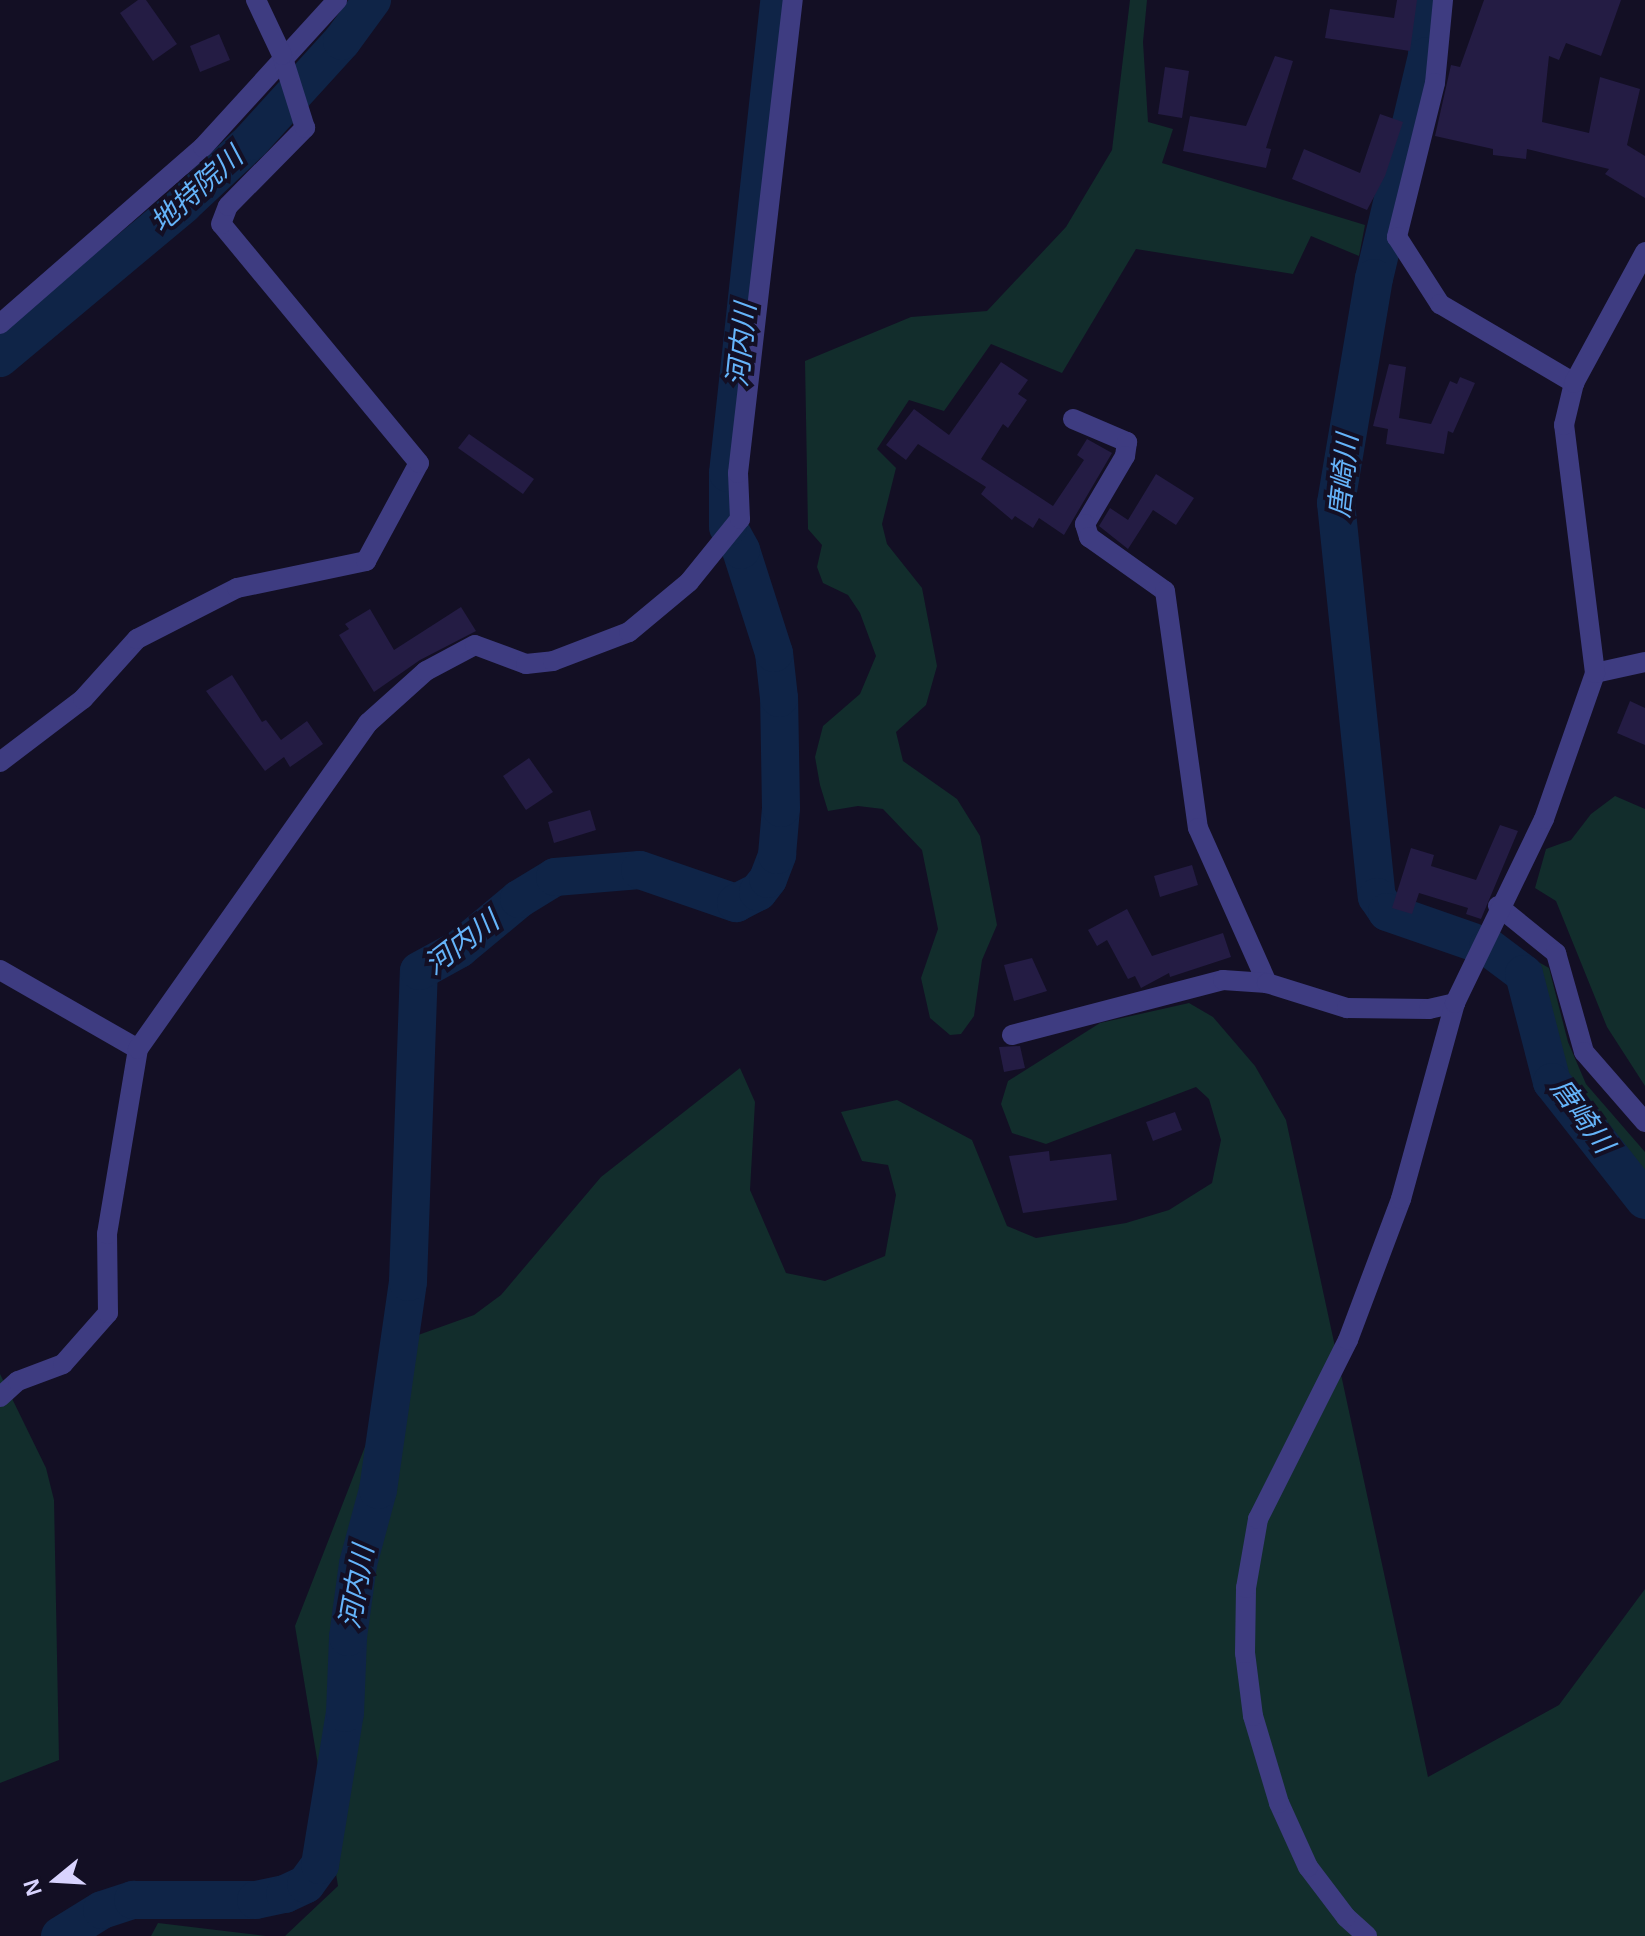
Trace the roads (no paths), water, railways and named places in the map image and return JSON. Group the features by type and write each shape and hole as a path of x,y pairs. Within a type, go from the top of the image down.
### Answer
{"street":[{"path":"0,762 83,699 137,639 237,588 366,561 419,463 221,224 228,206 305,128 282,55 256,0"},
{"path":"0,324 203,147 282,55 337,0"},
{"path":"0,1397 18,1381 63,1364 108,1313 107,1234 138,1049 334,766 368,723 426,671 475,645 526,664 553,661 629,632 659,612 730,530 793,0"},
{"path":"1443,0 1435,83 1397,237 1440,304 1574,383"},
{"path":"1367,1936 1346,1917 1308,1867 1279,1803 1253,1716 1245,1653 1246,1588 1258,1519 1348,1340 1401,1199 1455,1003 1498,906 1544,819 1595,673 1566,463 1564,425 1574,383 1645,252"},
{"path":"1073,419 1127,442 1125,456 1085,524 1089,537 1165,591 1198,828 1267,983"},
{"path":"1595,673 1645,662"},
{"path":"1498,906 1556,953 1584,1052 1645,1122"},
{"path":"0,970 138,1049"},
{"path":"1012,1035 1223,980 1267,983 1347,1008 1429,1009 1455,1003"}],"waterway":[{"name":"地持院川","path":"0,358 184,204 251,141 342,41 372,0"},
{"name":"河内川","path":"60,1936 102,1910 133,1900 256,1900 285,1894 306,1884 320,1865 345,1713 348,1637 358,1564 378,1490 408,1282 419,971 459,949 519,899 555,877 640,870 736,903 758,892 768,879 777,855 781,808 779,698 774,653 741,550 728,527 728,473 779,0"},
{"name":"唐崎川","path":"1430,0 1427,56 1374,278 1336,503 1377,897 1387,912 1473,942"},
{"name":"唐崎川","path":"1488,947 1524,974 1552,1082 1645,1200"}]}
